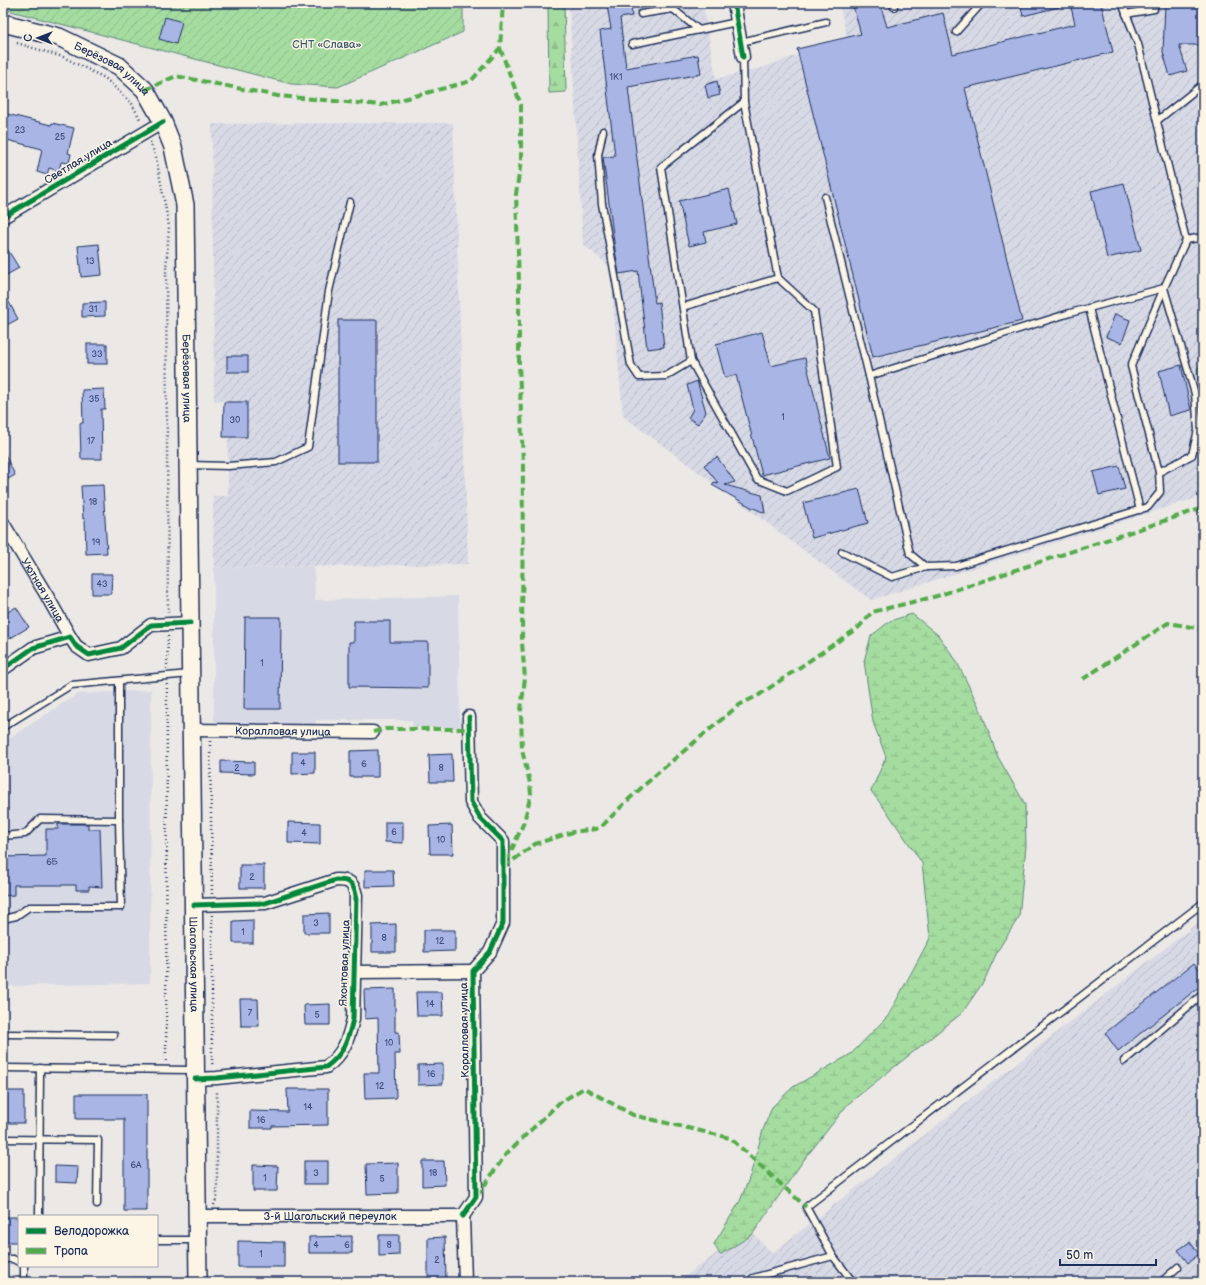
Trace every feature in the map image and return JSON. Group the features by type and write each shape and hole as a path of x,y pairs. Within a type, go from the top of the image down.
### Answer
{"main road":[{"name":"Берёзовая улица","path":"3,24 59,37 120,66 145,90 163,122 173,147 185,205 190,623"},
{"name":"Шагольская улица","path":"190,623 195,1074 204,1216 197,1240 198,1282"}],"street":[{"path":"734,3 744,57"},
{"name":"Светлая улица","path":"3,217 163,122"},
{"name":"Уютная улица","path":"3,523 70,637"},
{"path":"3,669 33,648 70,637 76,646 89,655 121,648 151,625 190,623"},
{"name":"Коралловая улица","path":"463,1216 476,1197 473,971 490,952 503,923 504,867 503,841 480,818 471,802 470,717"},
{"name":"Коралловая улица","path":"192,730 373,732"},
{"name":"Яхонтовая улица","path":"194,905 265,903 336,880 350,882 356,895 353,1019 343,1050 335,1060 326,1067 216,1078 195,1074"},
{"path":"355,972 473,971"},
{"name":"3-й Шагольский переулок","path":"204,1216 463,1216"},
{"path":"463,1216 465,1282"}],"lane":[{"path":"956,32 982,3"},
{"path":"842,552 892,577 926,567 956,566 1140,510 1148,507 1160,492 1159,472 1131,366 1186,240 1158,120 1138,44 1122,3"},
{"path":"1126,14 1154,9 1155,3"},
{"path":"641,14 673,9 699,30"},
{"path":"632,44 738,22"},
{"path":"741,42 826,22"},
{"path":"744,57 744,102 778,278 814,311 837,467 787,491 757,479 691,361 661,167 744,102"},
{"path":"1158,120 1203,84"},
{"path":"603,132 598,155 602,204 631,365 638,377 666,376 691,361"},
{"path":"825,197 869,376 910,554 926,567"},
{"path":"189,465 228,466 276,462 308,447 329,292 350,202"},
{"path":"1186,240 1203,237"},
{"path":"683,307 778,278"},
{"path":"869,376 1089,308 1164,288"},
{"path":"1159,472 1192,455 1198,430 1195,394 1164,288"},
{"path":"1089,308 1140,510"},
{"path":"3,728 71,685 191,674"},
{"path":"3,919 16,916 29,906 121,907 119,820 119,681"},
{"path":"3,836 25,834 40,819 119,820"},
{"path":"853,1282 833,1256 806,1207 1203,903"},
{"path":"1124,1060 1203,994"},
{"path":"3,1034 114,1036"},
{"path":"3,1068 166,1069 195,1074"},
{"path":"39,1215 40,1068"},
{"path":"3,1139 98,1140 97,1204"},
{"path":"158,1240 197,1240"},
{"path":"756,1282 753,1278 833,1256"},
{"path":"3,1259 13,1259 18,1262"},
{"path":"24,1267 24,1282"},
{"path":"1161,1282 1178,1267"},
{"path":"134,1282 198,1282"}],"path":[{"path":"10,41 63,57 105,78 132,104 146,132 156,157 169,226 166,270 168,624 166,1069"},
{"path":"204,1216 217,1197 216,1078 212,1062 210,730"}],"shaded area":[{"path":"569,3 703,3 716,79 762,68 847,37 839,3 1203,3 1203,496 871,600 623,416 610,267 583,244"},
{"path":"453,123 468,564 214,568 213,496 228,496 228,401 214,401 212,124"},
{"path":"314,567 315,600 458,596 460,728 413,727 412,720 316,720 315,728 235,728 214,721 214,568"},
{"path":"151,690 150,983 3,986 3,742 78,694"},
{"path":"1203,919 1203,1282 678,1282 749,1229 772,1253"}],"green space":[{"name":"СНТ «Слава»","path":"3,3 463,3 463,32 338,87 291,84 3,9"},
{"path":"548,3 564,3 566,92 549,93"},
{"path":"1203,366 1203,430 1197,368"},
{"path":"912,614 938,635 956,660 981,711 998,757 1025,804 1026,846 1019,917 998,950 984,981 962,1013 848,1104 803,1161 752,1235 720,1255 714,1244 740,1201 750,1176 763,1130 772,1107 793,1087 851,1054 888,1016 930,938 922,863 871,791 886,757 873,722 864,661 871,636 890,621"}],"building":[{"path":"631,3 632,16 620,18 626,68 698,55 701,74 628,87 655,303 659,302 664,347 647,349 638,271 619,274 603,157 615,156 600,31 611,29 607,5"},
{"path":"852,3 880,3 887,27 943,13 953,54 1075,24 1070,3 1101,3 1113,52 965,88 1022,321 873,357 797,49 861,34"},
{"path":"1020,3 1059,3 1059,7 1023,16"},
{"path":"1165,3 1203,3 1203,45 1179,45 1187,71 1170,76 1163,52"},
{"path":"165,17 182,22 176,44 159,39"},
{"path":"717,81 720,95 708,98 705,85"},
{"path":"3,113 51,125 52,123 74,128 68,153 71,154 69,163 61,162 59,171 49,168 47,175 37,172 42,149 3,139"},
{"path":"1124,183 1141,250 1107,258 1091,191"},
{"path":"729,189 737,224 704,232 706,242 689,246 679,201"},
{"path":"3,242 19,268 3,277"},
{"path":"99,244 102,275 81,277 78,246"},
{"path":"3,291 18,319 3,327"},
{"path":"105,302 105,316 82,317 82,303"},
{"path":"1115,314 1130,320 1122,343 1106,337"},
{"path":"338,320 377,320 377,462 338,462"},
{"path":"762,332 771,366 805,358 830,458 762,475 736,375 725,378 716,344"},
{"path":"87,344 107,344 107,364 87,364"},
{"path":"227,356 248,356 248,372 227,372"},
{"path":"1181,365 1191,410 1169,416 1159,371"},
{"path":"697,381 706,412 698,424 688,418 693,409 687,385"},
{"path":"104,389 105,409 101,409 102,459 81,459 80,423 83,423 82,390"},
{"path":"224,402 247,402 247,437 223,437"},
{"path":"3,451 15,475 3,482"},
{"path":"717,457 735,482 725,485 762,495 765,513 751,507 712,485 714,482 718,483 704,465"},
{"path":"1119,466 1125,489 1099,495 1093,472"},
{"path":"103,485 107,553 86,554 85,519 83,519 81,486"},
{"path":"859,489 868,523 812,538 803,503"},
{"path":"92,574 112,574 111,594 92,594"},
{"path":"16,607 29,627 9,639 3,630 3,615"},
{"path":"245,617 281,617 280,709 244,709"},
{"path":"354,621 390,621 390,642 428,642 428,688 349,687 349,642 354,642"},
{"path":"378,750 378,777 350,777 350,751"},
{"path":"292,752 315,752 315,773 292,774"},
{"path":"452,754 453,782 430,782 429,755"},
{"path":"221,761 254,762 254,774 221,773"},
{"path":"288,822 320,823 320,844 288,843"},
{"path":"385,822 403,822 403,843 385,842"},
{"path":"58,824 88,824 88,829 100,829 102,887 89,886 89,890 76,890 76,885 14,885 14,895 3,896 3,857 46,856 46,829 58,829"},
{"path":"452,825 453,854 430,854 429,826"},
{"path":"240,865 264,865 264,888 240,888"},
{"path":"365,870 393,870 394,886 365,887"},
{"path":"329,913 329,933 304,933 304,914"},
{"path":"253,920 253,943 233,943 233,921"},
{"path":"396,924 396,952 372,952 372,925"},
{"path":"424,930 455,930 455,951 424,952"},
{"path":"1194,963 1203,974 1203,984 1118,1051 1105,1033"},
{"path":"395,989 395,1032 399,1032 400,1054 395,1054 396,1098 365,1099 364,1073 379,1073 378,1018 365,1019 364,990"},
{"path":"416,992 442,992 443,1016 417,1016"},
{"path":"240,999 258,999 259,1026 241,1026"},
{"path":"330,1004 330,1025 305,1025 304,1005"},
{"path":"443,1064 443,1084 418,1085 418,1065"},
{"path":"287,1089 328,1089 328,1125 250,1128 250,1111 288,1112"},
{"path":"3,1091 24,1091 24,1123 3,1123"},
{"path":"76,1094 147,1094 147,1211 124,1211 124,1119 76,1119"},
{"path":"304,1161 328,1161 328,1184 304,1184"},
{"path":"422,1161 444,1161 445,1185 422,1186"},
{"path":"398,1163 398,1193 367,1194 366,1164"},
{"path":"253,1165 278,1166 277,1191 253,1191"},
{"path":"55,1166 78,1167 77,1183 55,1182"},
{"path":"3,1217 18,1217 18,1242 3,1242"},
{"path":"379,1235 399,1235 399,1255 379,1256"},
{"path":"352,1236 352,1253 309,1253 309,1237"},
{"path":"445,1237 446,1282 428,1282 428,1238"},
{"path":"238,1241 284,1242 284,1267 238,1267"},
{"path":"1190,1242 1199,1254 1188,1263 1178,1250"}],"marked path":[{"path":"145,90 176,76 278,96 381,105 471,81 500,48 503,3"},
{"path":"500,48 521,105 521,161 516,194 519,282 519,363 523,463 522,643 525,678 521,710 522,750 530,783 531,794 524,822 505,865"},
{"path":"504,867 535,844 573,832 596,829 604,824 660,771 739,705 759,695 859,627 872,612 937,596 1203,508"},
{"path":"1083,679 1168,623 1203,629"},
{"path":"373,732 385,729 470,729"},
{"path":"477,1196 506,1154 559,1103 584,1088 633,1115 730,1138 806,1207"}],"cycle path":[{"path":"734,3 743,57"},
{"path":"3,217 163,122"},
{"path":"3,669 33,648 70,637 76,646 89,655 121,648 151,625 190,623"},
{"path":"463,1216 476,1197 473,971 490,952 503,923 503,841 480,818 471,802 469,717"},
{"path":"194,905 265,903 336,880 347,881 350,883 356,895 353,1019 347,1040 337,1057 326,1067 195,1079"}]}
